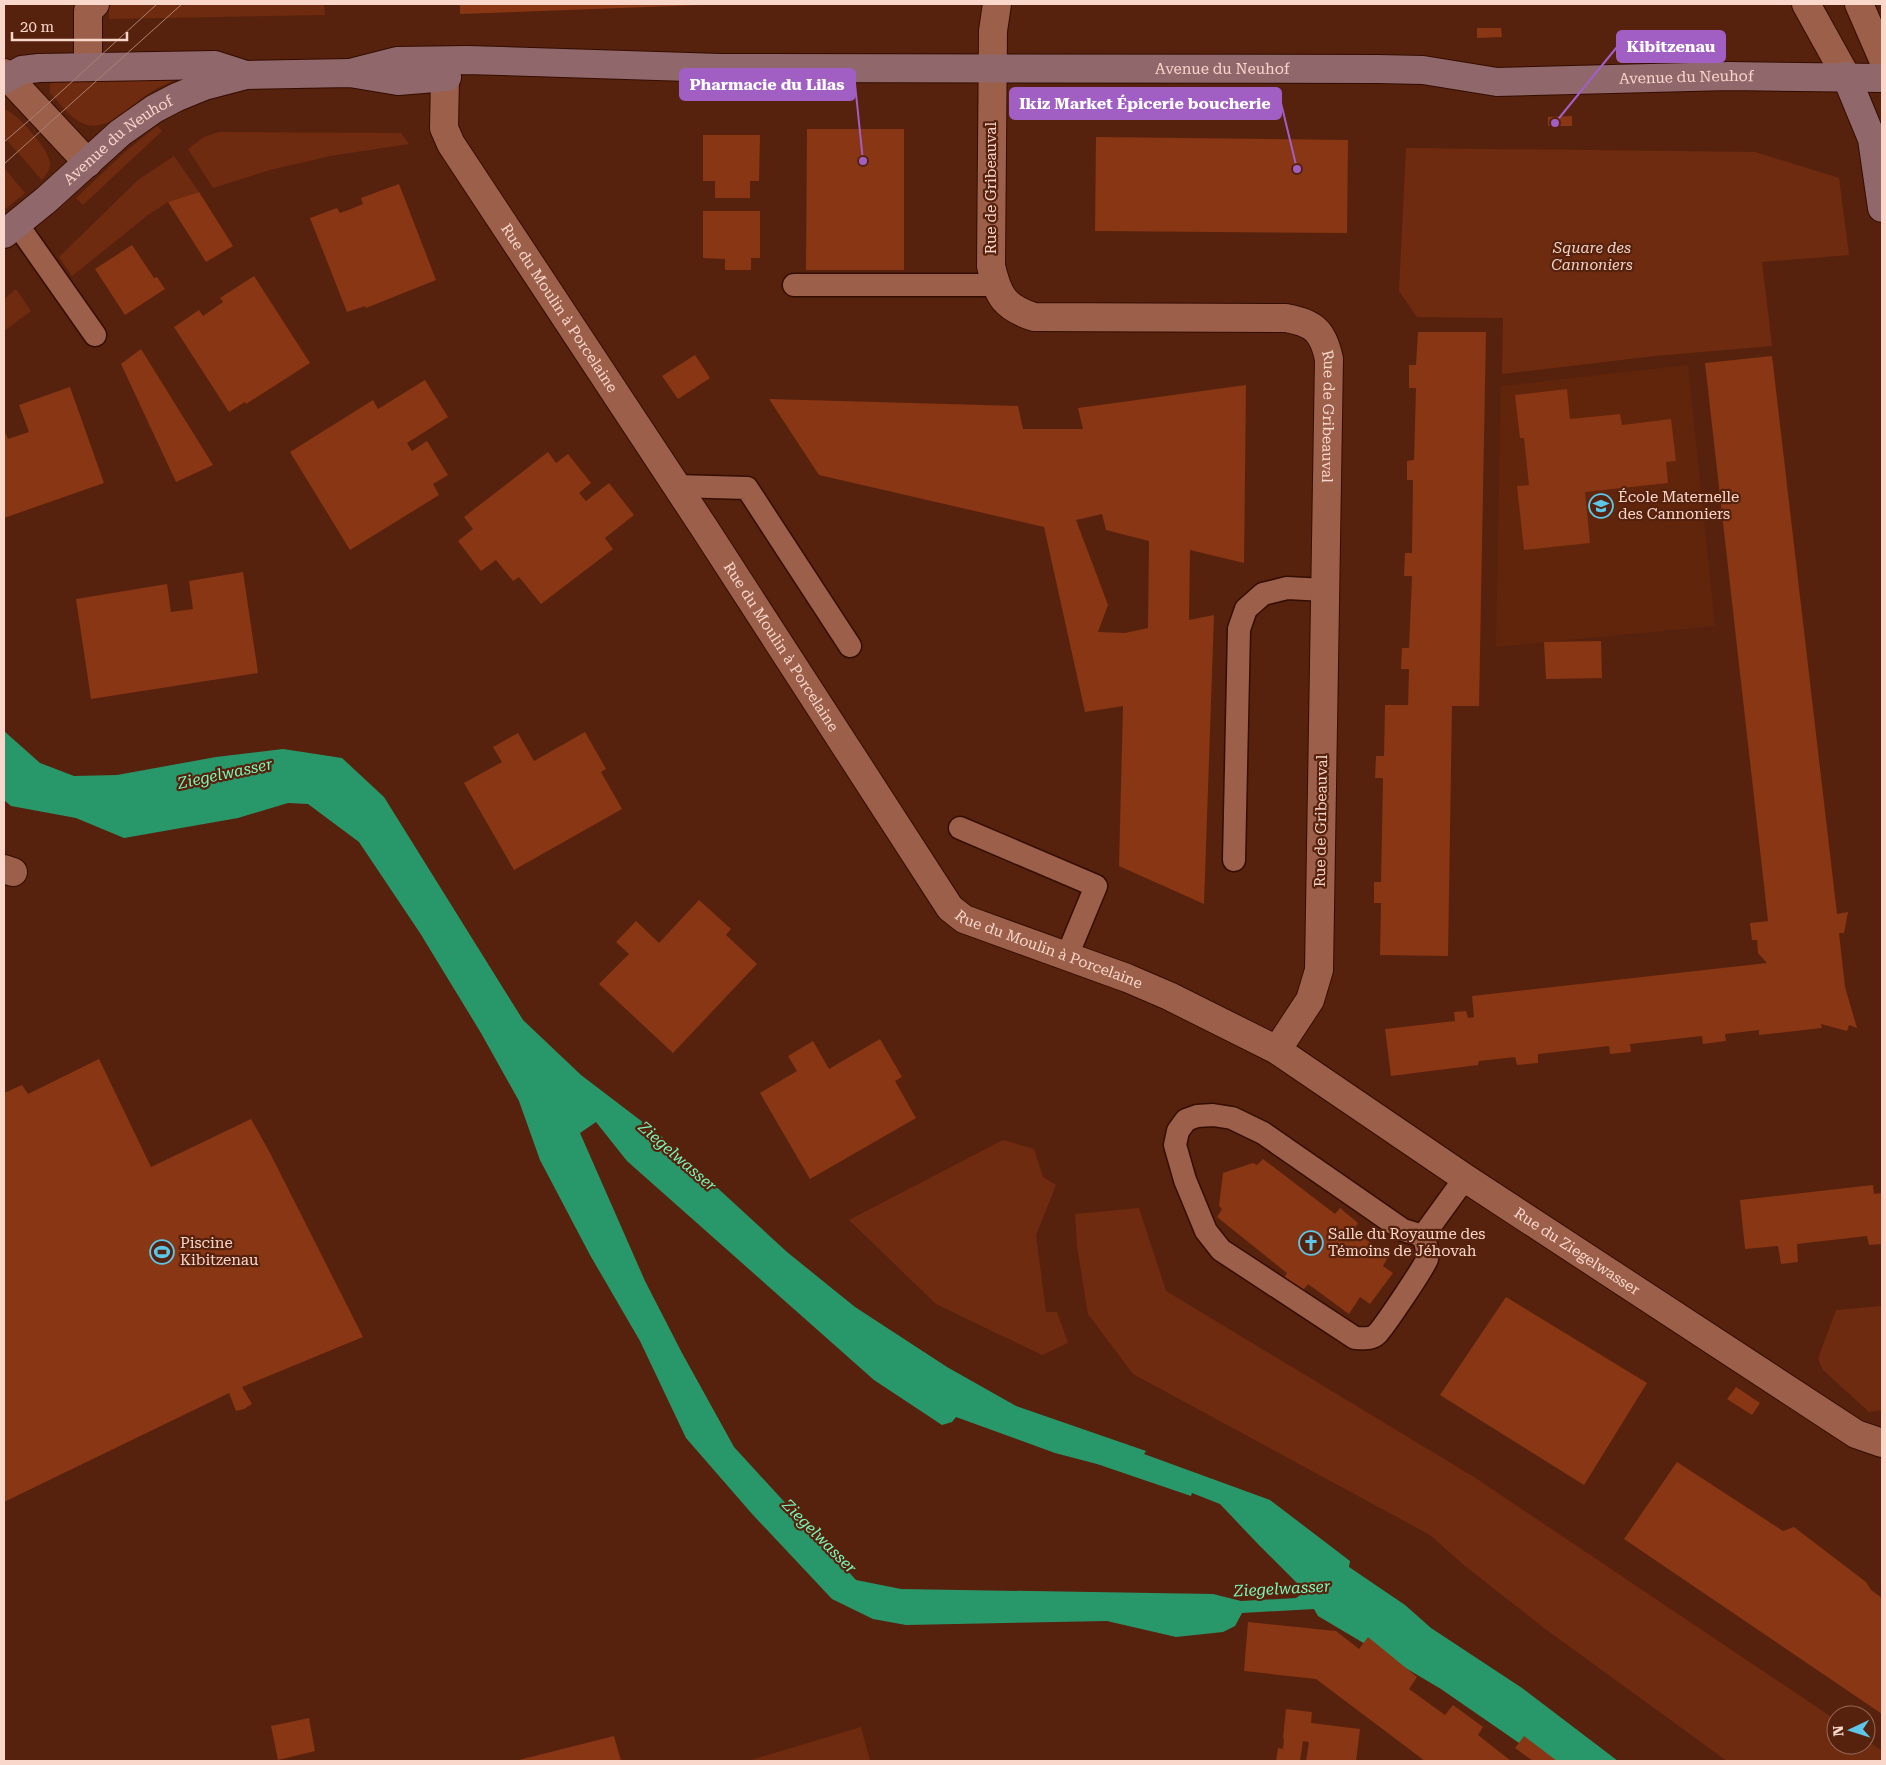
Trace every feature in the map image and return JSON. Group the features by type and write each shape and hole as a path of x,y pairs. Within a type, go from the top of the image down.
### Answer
{"street":[{"path":"88,67 88,11 95,4"},
{"name":"Rue de Gribeauval","path":"997,4 993,31 992,67 991,266 1002,298 1016,311 1034,317 1286,318 1305,321 1318,331 1326,344 1329,359 1319,970 1310,1000 1277,1050"},
{"path":"1806,4 1846,76 1872,139 1882,208"},
{"path":"1859,4 1882,57"},
{"name":"Avenue du Neuhof","path":"350,74 397,61 467,60 720,68 992,67 1422,70 1497,82 1729,76 1846,76 1882,78"},
{"name":"Avenue du Neuhof","path":"10,229 88,163 120,133 154,109 176,97 204,86 246,75 350,74 398,81 445,78 561,63"},
{"name":"Avenue du Neuhof","path":"5,77 22,70 40,68 215,65 246,75"},
{"path":"5,77 88,163"},
{"name":"Rue du Moulin à Porcelaine","path":"445,78 444,128 451,144 950,908 964,920 1127,978 1169,996 1277,1050"},
{"name":"Rue du Ziegelwasser","path":"1277,1050 1465,1178 1856,1434 1882,1443"}],"lane":[{"path":"10,229 96,336"},
{"path":"794,284 996,285"},
{"path":"676,486 747,488 850,646"},
{"path":"1234,860 1239,629 1246,609 1263,594 1287,588 1325,590"},
{"path":"960,828 1096,886 1067,956"},
{"path":"1213,1115 1232,1118 1263,1133 1403,1230 1423,1236 1428,1248 1427,1261 1376,1335 1366,1339 1355,1338 1221,1250 1206,1231 1185,1180 1175,1145 1178,1131 1186,1120 1197,1116 1213,1115"},
{"path":"1423,1236 1465,1178"}],"shaded area":[{"name":"École Maternelle des Cannoniers","path":"1688,365 1715,626 1496,647 1501,386"}],"green space":[{"path":"112,4 324,4 325,15 109,19 109,7"},
{"path":"176,77 175,80 142,98 115,119 95,126 85,124 74,118 50,93 50,84 53,82 101,78"},
{"path":"4,109 24,124 44,149 50,163 42,180 4,137"},
{"path":"157,126 162,131 83,205 76,198 126,151"},
{"path":"219,132 401,133 409,144 330,156 270,170 213,188 188,149 204,137"},
{"name":"Square des Cannoniers","path":"1406,148 1755,152 1839,178 1849,255 1762,262 1772,346 1655,356 1502,374 1503,318 1417,317 1399,291"},
{"path":"174,156 199,192 168,202 148,215 72,276 59,257 138,180"},
{"path":"4,168 25,193 4,210"},
{"path":"16,289 31,311 4,331 4,299"},
{"path":"1003,1140 1034,1149 1043,1177 1056,1185 1036,1235 1046,1312 1057,1312 1068,1343 1042,1355 936,1304 849,1220"},
{"path":"1139,1208 1166,1291 1474,1477 1826,1713 1826,1755 1876,1755 1876,1747 1882,1751 1882,1761 1727,1761 1544,1628 1465,1566 1430,1535 1133,1374 1088,1314 1077,1246 1075,1214"},
{"path":"1882,1306 1882,1410 1869,1412 1823,1370 1818,1359 1836,1310"},
{"path":"861,1727 870,1761 748,1761"}],"water":[{"name":"Ziegelwasser","path":"4,731 40,763 74,776 117,775 216,757 283,749 342,758 384,797 523,1020 581,1075 661,1136 787,1252 855,1307 947,1367 1016,1406 1146,1451 1144,1454 1270,1500 1350,1561 1349,1567 1405,1605 1431,1628 1522,1688 1618,1761 1545,1761 1441,1689 1318,1616 1314,1609 1242,1613 1235,1626 1223,1632 1176,1637 1107,1621 906,1625 873,1619 832,1599 753,1515 686,1438 640,1341 590,1255 540,1160 519,1101 481,1033 420,933 359,842 308,804 288,803 238,818 124,838 76,818 11,806 4,800","holes":["596,1122 627,1161 874,1380 942,1425 952,1422 956,1417 1055,1453 1097,1464 1191,1496 1192,1493 1220,1504 1301,1587 1303,1593 1296,1598 1241,1601 1213,1594 901,1589 856,1580 734,1447 645,1281 580,1133"]}],"building":[{"path":"460,4 700,4 700,5 460,14"},
{"path":"1477,28 1501,28 1502,37 1477,38"},
{"path":"1572,116 1572,126 1548,126 1548,117"},
{"path":"807,129 904,129 904,270 806,270"},
{"path":"703,135 760,135 759,181 750,181 750,198 715,198 715,181 703,181"},
{"path":"1096,137 1348,140 1347,233 1095,231"},
{"path":"399,184 436,280 366,308 365,306 347,312 310,218 337,208 340,213 351,209 363,204 361,198"},
{"path":"199,192 233,246 206,262 168,202"},
{"path":"703,211 760,211 760,258 751,258 751,270 725,270 725,259 703,258"},
{"path":"132,245 154,278 157,277 165,289 125,315 95,269"},
{"path":"254,276 310,363 246,404 245,402 229,412 174,327 199,310 203,316 223,302 220,298"},
{"path":"1418,332 1486,332 1479,706 1452,706 1448,956 1380,955 1381,903 1374,903 1374,882 1381,882 1383,778 1375,778 1376,756 1384,756 1385,705 1408,705 1409,669 1401,669 1402,648 1409,648 1412,576 1404,576 1405,553 1412,553 1413,480 1407,480 1407,461 1414,460 1416,388 1409,388 1409,365 1416,365"},
{"path":"141,349 213,465 176,482 121,364"},
{"path":"695,355 710,378 678,399 662,376"},
{"path":"1772,356 1837,914 1848,912 1844,933 1839,933 1845,987 1857,1028 1849,1025 1847,1031 1821,1024 1822,1028 1759,1035 1759,1030 1725,1034 1726,1041 1703,1044 1702,1036 1630,1044 1631,1052 1610,1054 1609,1046 1538,1054 1538,1063 1517,1065 1515,1057 1479,1061 1478,1065 1391,1076 1385,1029 1455,1021 1454,1012 1466,1011 1468,1018 1474,1017 1472,996 1767,963 1758,953 1757,940 1752,940 1750,923 1768,921 1705,363"},
{"path":"425,380 448,417 407,443 412,451 427,441 448,475 433,484 439,495 350,550 290,452 373,400 378,409"},
{"path":"1246,385 1244,563 1190,550 1189,620 1214,615 1204,904 1119,866 1123,706 1085,712 1044,527 819,475 769,399 1018,406 1023,429 1083,429 1078,408","holes":["1102,514 1106,530 1149,541 1148,628 1125,633 1098,632 1108,605 1076,520"]},
{"path":"70,387 104,483 4,518 4,430 8,439 29,432 19,405"},
{"path":"1567,389 1570,419 1620,414 1622,425 1671,419 1676,461 1666,462 1668,483 1585,492 1590,543 1524,550 1517,486 1529,485 1524,438 1520,438 1515,395"},
{"path":"548,452 556,463 568,454 591,483 579,493 586,501 609,483 634,515 605,538 613,549 541,604 519,577 513,581 496,560 481,571 458,541 473,529 464,517"},
{"path":"243,572 258,673 91,699 76,599 167,584 171,612 193,609 189,581"},
{"path":"1601,641 1602,678 1546,679 1544,642"},
{"path":"585,732 606,769 601,772 622,809 514,870 464,783 502,762 493,747 518,733 534,761"},
{"path":"699,900 731,929 726,935 757,964 673,1053 599,984 629,954 616,942 636,921 659,943"},
{"path":"880,1039 902,1077 895,1081 916,1118 810,1179 760,1093 797,1071 788,1056 813,1041 829,1069"},
{"name":"Piscine Kibitzenau","path":"99,1059 151,1167 251,1119 363,1337 242,1387 252,1404 244,1409 236,1411 229,1393 4,1502 4,1093 22,1085 28,1094"},
{"name":"Salle du Royaume des Témoins de Jéhovah","path":"1263,1159 1335,1214 1340,1208 1358,1223 1354,1230 1388,1257 1383,1266 1393,1273 1370,1304 1360,1297 1349,1314 1308,1284 1301,1293 1283,1279 1287,1273 1217,1217 1222,1209 1219,1206 1223,1173 1253,1163 1257,1165"},
{"path":"1873,1185 1874,1194 1882,1193 1882,1244 1869,1245 1867,1236 1797,1244 1798,1262 1781,1264 1778,1246 1745,1249 1740,1200"},
{"path":"1506,1297 1647,1383 1584,1485 1440,1395"},
{"path":"1736,1387 1760,1403 1752,1415 1727,1399"},
{"path":"1677,1462 1783,1531 1794,1527 1866,1582 1871,1590 1882,1598 1882,1714 1876,1710 1876,1705 1869,1705 1624,1539"},
{"path":"1248,1622 1336,1631 1359,1649 1368,1637 1417,1677 1409,1689 1445,1715 1453,1705 1483,1727 1478,1735 1511,1761 1425,1761 1316,1679 1244,1671"},
{"path":"1286,1709 1312,1712 1311,1723 1360,1729 1356,1761 1306,1761 1309,1742 1303,1741 1300,1761 1276,1761 1278,1748 1283,1749"},
{"path":"309,1718 315,1751 278,1760 271,1726"},
{"path":"614,1736 621,1761 515,1761"},
{"path":"1524,1736 1557,1761 1533,1761 1515,1748"}],"tram line":[{"path":"4,142 157,4"},
{"path":"4,164 182,4"}],"place":[{"name":"Kibitzenau","path":"1555,123"},
{"name":"Pharmacie du Lilas","path":"863,161"},
{"name":"Ikiz Market Épicerie boucherie","path":"1297,169"},
{"name":"École Maternelle des Cannoniers","path":"1601,506"},
{"name":"Salle du Royaume des Témoins de Jéhovah","path":"1311,1243"},
{"name":"Piscine Kibitzenau","path":"162,1252"}]}
